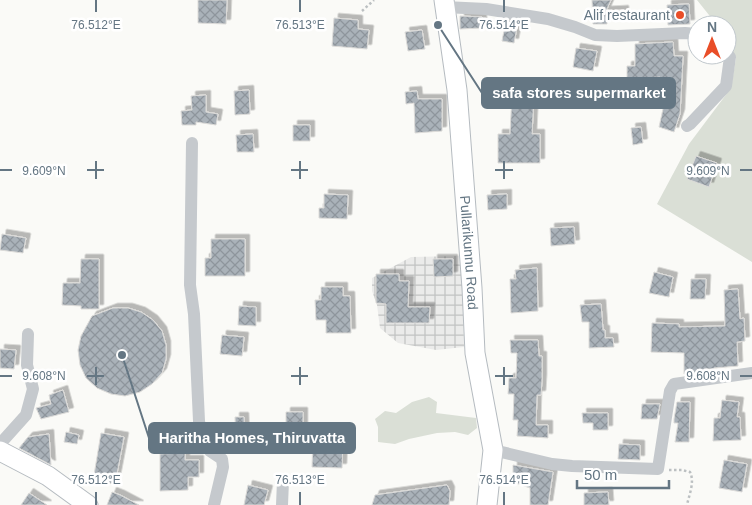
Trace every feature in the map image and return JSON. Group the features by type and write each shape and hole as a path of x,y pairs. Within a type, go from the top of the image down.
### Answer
{"main road":[{"name":"Pullarikunnu Road","path":"444,3 457,90 475,353 493,450 487,505"},
{"path":"0,451 48,476 88,505"}],"street":[{"path":"444,3 548,19 595,35 687,33"},
{"path":"687,126 726,86 729,65"},
{"path":"192,143 190,284 194,314 199,421 203,442 210,451 222,459 223,467 214,505"},
{"path":"0,444 26,416 33,389 27,365 28,334"},
{"path":"493,450 552,464 658,469 670,391 674,384 752,372"},
{"path":"282,505 283,482"}],"path":[{"path":"362,11 374,0"},
{"path":"658,469 690,472 692,481 687,505"}],"shaded area":[{"path":"697,0 752,0 752,262 657,204 689,144 731,88 735,65 737,65 737,15 709,15"},
{"path":"459,256 463,293 464,347 436,350 398,343 380,328 377,305 372,291 372,278 411,257"},
{"path":"429,397 437,402 436,413 476,418 477,428 468,435 455,432 437,433 395,444 378,442 378,427 375,419 385,411 396,413 412,402"}],"building":[{"path":"198,0 227,0 226,24 198,23"},
{"path":"592,0 611,0 606,11 624,10 624,20 607,20 607,24 593,24"},
{"path":"689,4 690,15 687,15 687,24 668,25 667,5"},
{"path":"460,16 482,17 482,28 460,29"},
{"path":"334,18 358,20 358,29 369,30 367,49 332,46"},
{"path":"506,20 518,22 514,43 502,41"},
{"path":"422,30 425,49 408,51 405,32"},
{"path":"673,42 674,56 683,56 680,114 674,132 659,127 668,86 660,85 660,77 627,79 627,66 635,66 635,44"},
{"path":"576,48 597,51 593,71 573,67"},
{"path":"249,90 250,114 235,115 234,91"},
{"path":"417,91 418,99 442,99 442,131 415,133 414,103 406,104 405,92"},
{"path":"512,94 534,95 532,134 540,134 540,163 498,163 498,134 510,134"},
{"path":"206,95 206,112 218,114 216,125 196,122 196,125 182,125 181,111 192,110 191,96"},
{"path":"293,125 310,125 310,141 293,141"},
{"path":"641,127 643,143 633,145 631,128"},
{"path":"253,134 254,152 237,152 236,135"},
{"path":"696,156 717,163 709,187 687,179"},
{"path":"324,194 348,195 347,219 319,218 319,208 324,208"},
{"path":"507,194 507,209 488,210 487,195"},
{"path":"574,227 575,244 551,246 550,228"},
{"path":"2,234 26,238 23,253 0,250"},
{"path":"211,239 245,239 245,276 205,276 205,258 211,258"},
{"path":"81,259 99,259 99,309 81,309 81,306 62,305 63,283 80,283"},
{"path":"433,259 453,259 453,276 434,277"},
{"path":"537,268 538,311 511,313 510,279 516,279 515,270"},
{"path":"654,272 673,277 669,297 649,293"},
{"path":"376,274 399,274 399,281 409,281 408,307 430,307 429,323 386,323 386,304 376,303"},
{"path":"691,279 706,279 705,299 690,299"},
{"path":"321,287 343,287 343,296 350,296 351,333 326,333 326,320 316,320 315,300 321,300"},
{"path":"738,289 740,319 744,318 745,341 737,342 738,366 704,369 704,372 684,374 684,353 651,352 652,323 679,324 679,327 725,326 724,290"},
{"path":"601,304 605,338 613,338 614,347 589,348 589,322 582,322 580,305"},
{"path":"239,306 256,307 256,326 238,325"},
{"path":"113,308 128,308 141,312 153,320 162,331 166,345 166,359 162,373 152,384 140,392 125,396 111,394 97,388 86,378 80,365 78,350 81,336 92,316"},
{"path":"222,335 244,337 242,356 220,354"},
{"path":"510,340 538,340 539,356 542,356 542,379 541,395 537,395 536,425 548,425 548,438 517,436 518,420 513,420 514,394 508,394 509,378 516,378 517,353 511,353"},
{"path":"0,349 16,350 14,369 0,368"},
{"path":"63,390 69,412 41,419 36,408 51,404 49,395"},
{"path":"722,400 739,402 737,417 740,417 741,440 713,441 714,418 720,418"},
{"path":"677,402 690,402 689,442 675,442 678,423 674,423 674,419"},
{"path":"642,404 660,404 657,419 641,419"},
{"path":"286,412 303,412 303,432 286,432"},
{"path":"582,413 608,413 608,430 593,430 593,423 583,423"},
{"path":"235,417 244,417 245,446 236,447"},
{"path":"66,432 79,435 77,444 64,442"},
{"path":"101,433 124,437 115,484 93,481"},
{"path":"49,434 51,465 19,448 28,437"},
{"path":"313,437 343,438 342,468 312,467"},
{"path":"619,444 640,445 640,460 618,459"},
{"path":"185,453 185,460 199,460 199,477 188,477 188,490 160,491 160,454"},
{"path":"724,460 747,464 742,492 719,488"},
{"path":"513,465 553,472 548,505 530,505 530,488 513,482"},
{"path":"248,485 268,490 264,505 244,505"},
{"path":"447,485 450,491 449,505 372,505 375,495"},
{"path":"112,492 120,495 139,505 107,505"},
{"path":"608,492 609,505 584,505 584,493"},
{"path":"29,493 47,505 21,505"}],"place":[{"name":"Alif restaurant","path":"680,15"},
{"name":"safa stores supermarket","path":"438,25"},
{"name":"Haritha Homes, Thiruvatta","path":"122,355"}]}
